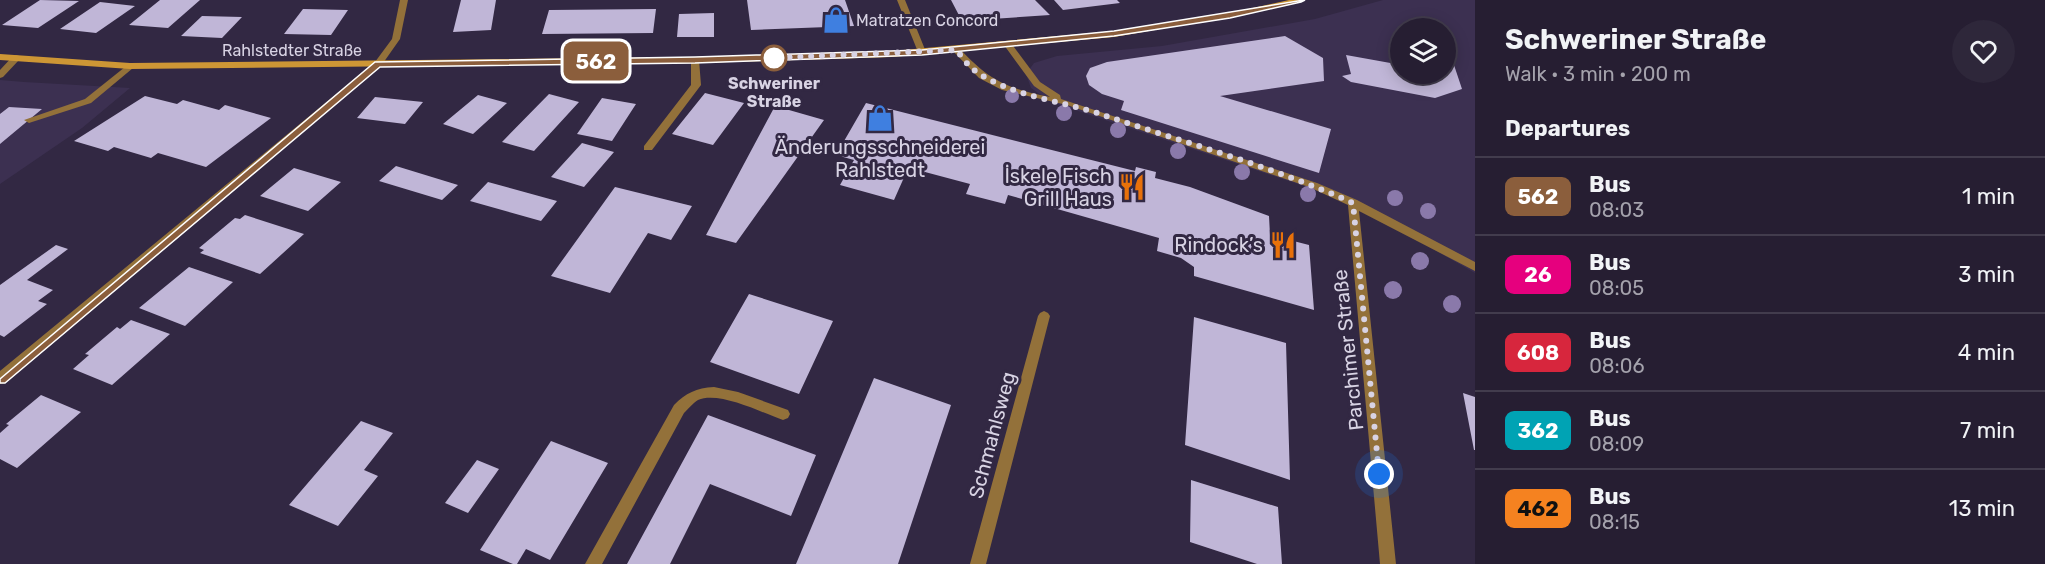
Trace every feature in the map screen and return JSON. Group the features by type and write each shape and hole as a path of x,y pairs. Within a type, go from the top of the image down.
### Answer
{"main road":[{"name":"Rahlstedter Straße","path":"0,57 130,66 695,60 922,52 1008,45 1165,26 1301,0"}],"street":[{"path":"0,379 378,64 396,39 404,0"},
{"path":"901,0 922,52"},
{"path":"1008,45 1037,84 1069,104"},
{"path":"956,50 972,68 983,76 1015,90 1069,104 1313,185 1353,203 1475,267"},
{"path":"0,75 16,58"},
{"path":"648,148 696,85 695,60"},
{"path":"29,120 88,100 130,66"},
{"name":"Parchimer Straße","path":"1353,203 1388,564"},
{"name":"Schmahlsweg","path":"978,564 1044,316"},
{"path":"593,564 679,409 692,397 708,392 734,397 783,414"}],"shaded area":[{"path":"1383,0 1475,0 1475,273 1375,216 1331,195 1051,102 1031,88 1026,74 1034,63 1057,56 1162,46 1315,19"},
{"path":"0,80 130,88 82,128 0,184"}],"building":[{"path":"40,0 79,1 38,28 2,25"},
{"path":"160,0 200,0 168,28 129,25"},
{"path":"461,0 496,0 491,30 453,32"},
{"path":"747,0 845,0 854,26 751,30"},
{"path":"951,0 1035,0 1050,15 962,21"},
{"path":"1054,0 1117,0 1120,3 1063,10"},
{"path":"100,2 135,6 96,33 60,29"},
{"path":"303,9 348,10 331,35 284,34"},
{"path":"656,9 653,33 542,34 549,10"},
{"path":"714,13 714,37 677,37 679,14"},
{"path":"202,16 242,17 222,38 181,36"},
{"path":"1285,36 1323,58 1324,81 1220,96 1331,129 1319,173 1121,110 1124,101 1102,94 1089,85 1086,76 1090,68 1107,62"},
{"path":"1346,55 1390,63 1390,84 1456,84 1456,71 1462,89 1435,98 1351,82 1342,76 1351,74"},
{"path":"705,93 744,103 713,145 672,134"},
{"path":"549,94 579,102 534,151 502,142"},
{"path":"478,95 507,103 473,134 443,124"},
{"path":"145,96 177,104 183,100 219,110 225,105 271,118 206,167 158,153 151,158 114,147 108,151 74,141"},
{"path":"375,97 423,102 405,124 357,118"},
{"path":"602,98 636,104 612,141 577,134"},
{"path":"866,103 1135,171 1136,167 1156,172 1155,178 1190,187 1269,216 1270,235 1309,245 1314,310 1194,276 1194,267 1181,258 1157,251 1159,238 1008,195 1005,204 966,194 970,184 925,172 921,177 906,173 894,200 840,185 854,160 836,155"},
{"path":"775,106 824,120 736,243 706,235"},
{"path":"9,107 42,109 0,144 0,114"},
{"path":"582,143 614,152 584,187 551,177"},
{"path":"396,166 458,185 442,200 379,181"},
{"path":"294,168 341,182 308,211 260,196"},
{"path":"488,182 557,201 541,221 470,201"},
{"path":"615,187 692,206 671,240 648,233 610,293 551,276"},
{"path":"245,215 304,234 260,274 200,253 204,250 199,248 235,218 240,219"},
{"path":"56,245 68,249 27,280 53,290 38,301 47,304 4,337 0,335 0,285"},
{"path":"189,267 233,282 185,326 139,308"},
{"path":"749,294 833,321 799,394 710,362"},
{"path":"1194,317 1286,343 1290,480 1185,445"},
{"path":"131,320 170,334 112,385 73,369 89,355 85,354 117,327 120,329"},
{"path":"874,378 951,405 898,564 796,564"},
{"path":"1463,393 1475,397 1475,450 1474,450"},
{"path":"41,395 81,412 17,468 0,459 0,433 9,425 6,424"},
{"path":"708,415 816,455 791,516 710,484 670,564 627,564"},
{"path":"361,421 393,433 364,470 378,476 338,526 289,505"},
{"path":"551,441 608,463 550,560 526,549 517,564 513,564 480,550"},
{"path":"477,460 499,469 468,513 445,503"},
{"path":"1191,480 1278,507 1282,564 1257,564 1190,542"}],"bus line":[{"name":"562","path":"0,379 378,64 695,60 922,52 1114,34 1230,15 1301,0"}],"place":[{"name":"Matratzen Concord","path":"836,20"},
{"name":"Schweriner Straße","path":"774,58"},
{"name":"Änderungsschneiderei Rahlstedt","path":"880,118"},
{"name":"İskele Fisch Grill Haus","path":"1132,187"},
{"name":"Rindock’s","path":"1283,245"}],"route":[{"path":"774,58 771,58 956,50 972,68 983,76 1015,90 1069,104 1313,185 1353,203 1379,474"}]}
